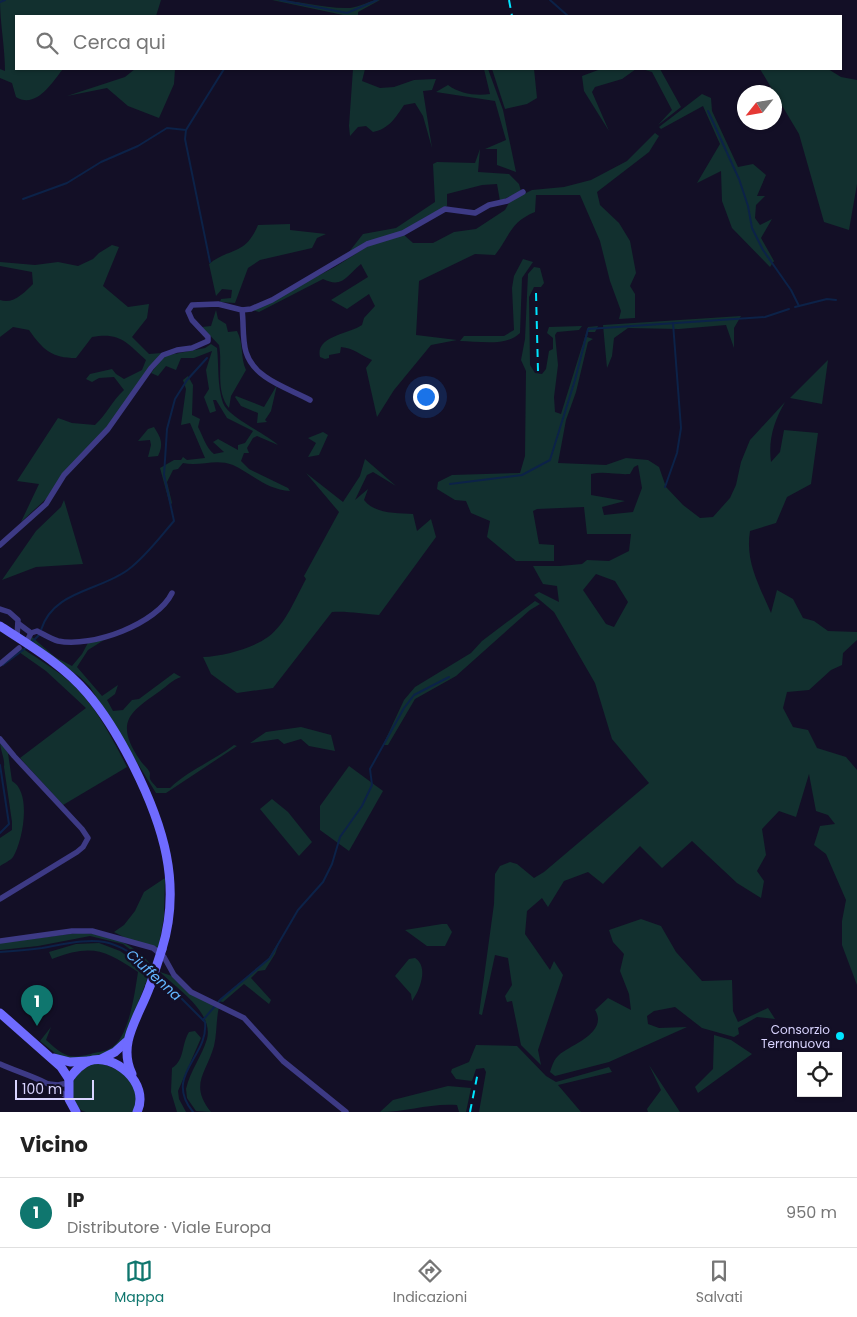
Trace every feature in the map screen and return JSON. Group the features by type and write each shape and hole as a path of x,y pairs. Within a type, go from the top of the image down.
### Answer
{"main road":[{"path":"0,626 58,666 87,693 111,726 144,788 164,838 171,878 170,911 162,949 150,986 126,1042 125,1056 147,1112"},
{"path":"0,1013 61,1066 68,1081 69,1099 75,1111"},
{"path":"50,1057 70,1062 101,1059 115,1052 126,1042"},
{"path":"101,1059 133,1077"},
{"path":"68,1081 88,1061"},
{"path":"137,1112 142,1098"}],"street":[{"path":"0,545 46,504 64,475 108,429 151,368 163,355 177,350 192,348 208,341 208,337 192,320 188,311 192,304 225,304 242,310 251,309 272,300 367,244 403,233 446,210 475,214 489,205 507,201 524,192"},
{"path":"242,310 246,353 252,365 259,373 310,400"},
{"path":"0,609 14,616 29,636 37,631 56,640 68,642 85,640 125,630 158,612 168,602 172,593"},
{"path":"17,637 19,624"},
{"path":"0,664 19,648"},
{"path":"0,739 88,838 84,847 0,899"},
{"path":"0,941 72,931 92,931 153,948 164,957 181,983 191,992 244,1018 282,1062 346,1112"},
{"path":"1,1067 42,1082 63,1093 69,1099"},
{"path":"42,1082 58,1085 68,1081"}],"green space":[{"path":"0,0 161,0 156,15 15,15 15,70 62,70 48,88 30,100 16,97 12,83 0,78 0,69 5,71"},
{"path":"272,0 350,8 380,0 358,12 358,15 343,15"},
{"path":"134,70 175,70 174,84 159,118 128,106 107,88 67,96 125,77"},
{"path":"353,70 365,70 362,81 380,88 394,87 414,80 436,79 432,90 423,91 432,148 423,116 415,103 404,105 392,122 379,130 373,132 366,126 358,127 350,136"},
{"path":"484,70 488,70 503,110 516,172 497,165 497,149 485,149 506,140 495,101 436,92 448,85 468,94 490,94"},
{"path":"492,70 534,70 537,98 527,104 505,109"},
{"path":"598,70 635,70 622,79 595,87 592,92 609,131 584,91 582,76"},
{"path":"645,70 661,70 681,107 658,125 672,110 652,72"},
{"path":"761,70 830,70 841,77 857,80 857,184 849,230 824,222 799,134 782,106 782,85 770,85"},
{"path":"702,94 711,98 712,111 738,167 753,164 766,175 757,196 765,196 756,205 755,218 760,225 772,219 761,238 774,261 770,267 732,228 722,201 721,171 697,183 720,144 703,106 661,129 659,127"},
{"path":"655,133 659,136 649,152 597,192 600,205 619,223 630,241 636,273 630,286 635,294 635,318 619,319 621,311 610,281 600,241 580,195 536,195 535,212 515,225 495,255 475,254 419,281 416,335 457,340 431,345 394,390 377,417 366,368 372,360 353,350 341,347 340,353 329,355 329,358 325,359 320,357 320,350 323,344 334,336 362,325 364,318 375,306 369,294 347,309 331,300 368,277 361,264 340,282 330,282 323,279 259,312 252,310 335,267 368,246 404,235 413,243 433,243 454,232 476,229 505,210 510,201 532,190 564,187 591,180 627,161"},
{"path":"480,149 478,172 509,174 519,184 521,191 500,201 497,184 482,185 447,194 447,206 402,232 349,252 363,234 396,228 435,202 433,164 437,162 475,163"},
{"path":"290,224 290,230 326,234 317,238 312,248 260,260 248,268 235,303 220,302 221,299 231,298 232,290 222,289 216,296 209,264 237,250 248,242 258,225"},
{"path":"112,245 119,247 103,286 128,307 149,304 147,318 132,337 149,354 162,353 106,428 63,473 47,498 21,522 39,484 17,481 58,418 72,423 95,425 124,390 114,377 99,378 92,382 86,379 90,374 112,369 124,379 142,370 146,360 128,343 116,337 92,337 76,358 68,358 49,352 29,330 13,327 0,337 0,300 10,301 22,294 33,284 32,272 0,266 0,262 35,265 58,262 78,266 93,259"},
{"path":"523,259 533,262 522,278 520,333 500,342 460,341 464,336 504,336 514,330 512,288 514,276"},
{"path":"534,267 540,268 544,283 541,287 534,287 529,297 530,365 535,373 542,374 546,369 549,351 553,349 553,338 547,333 549,327 582,326 579,330 557,332 555,335 558,365 554,397 555,412 561,414 588,327 598,326 595,332 588,332 587,337 593,339 588,342 576,392 566,420 558,463 606,465 626,458 648,460 659,467 666,487 683,505 700,518 713,517 730,498 750,440 785,402 773,431 770,446 771,462 780,452 784,430 818,433 811,484 787,497 776,523 750,531 749,553 754,573 771,613 777,590 793,599 803,618 814,621 828,631 857,632 857,640 843,653 842,665 831,670 809,690 787,692 783,708 793,727 808,730 817,748 846,757 857,770 857,985 842,945 842,921 846,900 826,854 814,845 820,826 835,824 828,815 816,811 809,774 796,817 779,811 762,829 766,855 757,871 764,881 761,898 737,883 692,841 662,868 640,846 603,884 588,872 564,881 548,907 542,898 527,911 525,934 550,970 554,961 563,975 538,1050 541,1065 521,1045 512,1001 507,1002 505,996 512,985 508,958 495,955 482,1015 479,1014 494,904 495,874 500,866 510,862 517,864 534,878 544,872 649,783 612,739 595,683 554,612 534,595 539,592 559,602 557,586 543,584 533,566 582,564 587,560 609,561 629,551 631,534 587,534 584,507 537,509 533,511 539,544 554,545 554,561 516,561 487,537 490,521 471,513 466,501 455,500 437,489 438,482 452,475 520,473 525,456 526,371 521,360 525,339 528,274","holes":["638,465 642,488 633,512 604,515 602,507 625,501 591,495 591,474 630,474 634,467","596,574 615,581 628,602 614,627 606,624 583,590"]},
{"path":"216,310 218,319 226,324 228,332 237,331 241,341 246,370 231,396 229,408 222,394 219,345 202,327 211,326"},
{"path":"741,316 734,328 734,348 726,325 679,329 628,328 614,338 612,356 607,368 603,325"},
{"path":"211,344 217,348 220,389 226,408 278,445 257,436 253,438 247,448 249,453 244,453 241,461 249,469 288,488 290,491 267,485 233,465 226,463 183,463 178,469 173,470 167,482 172,503 170,505 160,468 174,460 181,460 183,457 187,460 205,458 190,423 181,425 186,389 183,380 188,376 193,385 192,415 200,419 198,427 214,454 224,452 213,442 218,439 238,450 238,445 245,443 253,431 227,418 216,400 213,400 216,411 210,413 204,397 209,389 206,370 212,351 194,358 181,358 176,370 166,366 158,376 151,373 164,356 205,348"},
{"path":"828,360 822,404 790,398"},
{"path":"277,385 271,411 265,420 267,422 257,423 258,413 241,406 235,397 264,407"},
{"path":"154,427 160,438 161,448 158,456 148,457 151,445 150,440 138,441 148,429"},
{"path":"323,432 328,435 319,455 308,457 316,443 308,438"},
{"path":"365,459 396,486 373,472 367,475 355,500 368,489 364,500 369,505 386,512 413,514 417,531 431,519 436,537 379,615 332,612 273,688 237,693 211,674 203,657 228,653 253,645 268,637 280,625 294,602 306,579 304,576 339,512 306,473 343,502 360,476"},
{"path":"64,500 83,564 36,567 2,580 36,531 61,507"},
{"path":"535,601 540,604 530,610 456,676 415,699 388,745 383,745 404,700 415,687 471,653 482,641"},
{"path":"112,635 88,650 77,667 102,696 118,685 115,694 107,700 113,711 123,710 132,700 139,699 174,673 181,677 172,681 141,705 129,719 127,727 132,747 150,773 150,778 157,788 170,788 185,776 234,745 237,746 166,793 156,793 90,687 80,677 29,641 32,637 55,657 72,666 82,654 89,641"},
{"path":"22,648 74,685 100,718 127,767 63,805 20,758 86,708 46,671 19,652"},
{"path":"301,727 331,735 335,751 309,746 301,739 284,744 278,739 250,743 266,732"},
{"path":"0,741 8,753 12,781 22,795 24,817 17,850 12,858 0,866 0,838 12,830 12,822"},
{"path":"349,766 383,791 349,851 320,830 320,806"},
{"path":"272,799 288,812 312,842 299,856 260,809"},
{"path":"165,878 164,917 158,949 137,944 114,932 124,925 135,911 144,892"},
{"path":"641,919 661,926 676,952 702,981 732,980 733,1011 738,1022 768,1008 775,1019 757,1017 738,1028 739,1034 734,1037 702,1028 675,1007 654,1011 647,1016 648,1024 659,1028 687,1027 609,1062 555,1076 550,1072 556,1058 593,1032 598,1018 595,1010 608,998 631,1010 629,994 620,971 624,954 613,942 609,930"},
{"path":"447,924 452,932 445,946 427,946 405,930"},
{"path":"89,933 119,940 136,950 151,965 123,944 90,936 38,946 0,950 0,943"},
{"path":"281,938 275,954 265,970 258,971 251,978 271,1000 269,1004 244,984 223,1002 218,1001 268,959"},
{"path":"99,943 120,951 150,972 123,1042 112,1052 81,1059 61,1058 40,1041 51,1027 46,1040 66,1055 83,1056 109,1049 116,1044 122,1036 130,1015 138,972 116,958 97,951 77,951 52,959 49,952 76,944"},
{"path":"415,958 422,967 422,979 412,1001 411,994 395,976 409,959"},
{"path":"160,972 172,976 183,987 219,1007 214,1046 200,1086 204,1102 211,1112 196,1111 187,1098 186,1089 207,1039 208,1029 205,1019 192,1001"},
{"path":"195,1031 201,1038 178,1091 179,1099 186,1112 177,1112 171,1092 172,1068 181,1057 189,1032"},
{"path":"714,1035 731,1040 752,1054 698,1093 695,1087 713,1069"},
{"path":"476,1045 517,1046 546,1076 556,1082 609,1067 612,1072 558,1085 581,1112 479,1112 486,1072 484,1068 476,1069 472,1081 456,1079 451,1072 452,1069 469,1062"},
{"path":"95,1063 121,1072 131,1081 137,1095 134,1112 86,1112 78,1107 73,1095 73,1083 83,1070"},
{"path":"649,1065 680,1112 648,1112 647,1109 661,1090"},
{"path":"448,1086 471,1088 466,1112 459,1112 457,1105 447,1105 380,1112 393,1100"}],"waterway":[{"path":"0,2 5,0"},
{"path":"280,0 347,13 377,0"},
{"path":"550,0 567,15"},
{"path":"210,262 185,139 186,130 223,70"},
{"path":"708,111 739,179 748,206 752,228 763,250 791,290 799,306"},
{"path":"23,199 67,183 101,162 138,146 167,128 186,130"},
{"path":"795,307 827,299 836,300"},
{"path":"450,484 522,475 550,460 575,380 588,329 765,317 789,309"},
{"path":"665,487 677,453 681,428 673,323"},
{"path":"41,630 47,617 67,599 118,576 129,569 147,552 174,521 164,475 167,429 175,399 187,380 207,358"},
{"path":"32,642 39,635"},
{"path":"3,665 27,647"},
{"path":"203,1020 221,999 270,958 298,910 323,882 332,864 340,837 362,806 372,785 370,769 404,708 414,695 449,677"},
{"name":"Ciuffenna","path":"0,765 9,824 0,833"},
{"name":"Ciuffenna","path":"0,952 37,949 75,942 101,941 125,949 152,970"},
{"name":"Ciuffenna","path":"158,975 205,1022 201,1046 189,1066 183,1087 185,1099 193,1112"}],"railway":[{"path":"509,0 512,15"},
{"path":"536,293 538,371"},
{"path":"470,1112 478,1072"}],"place":[{"name":"IP","path":"37,1026"},
{"name":"Consorzio Terranuova","path":"840,1036"}]}
